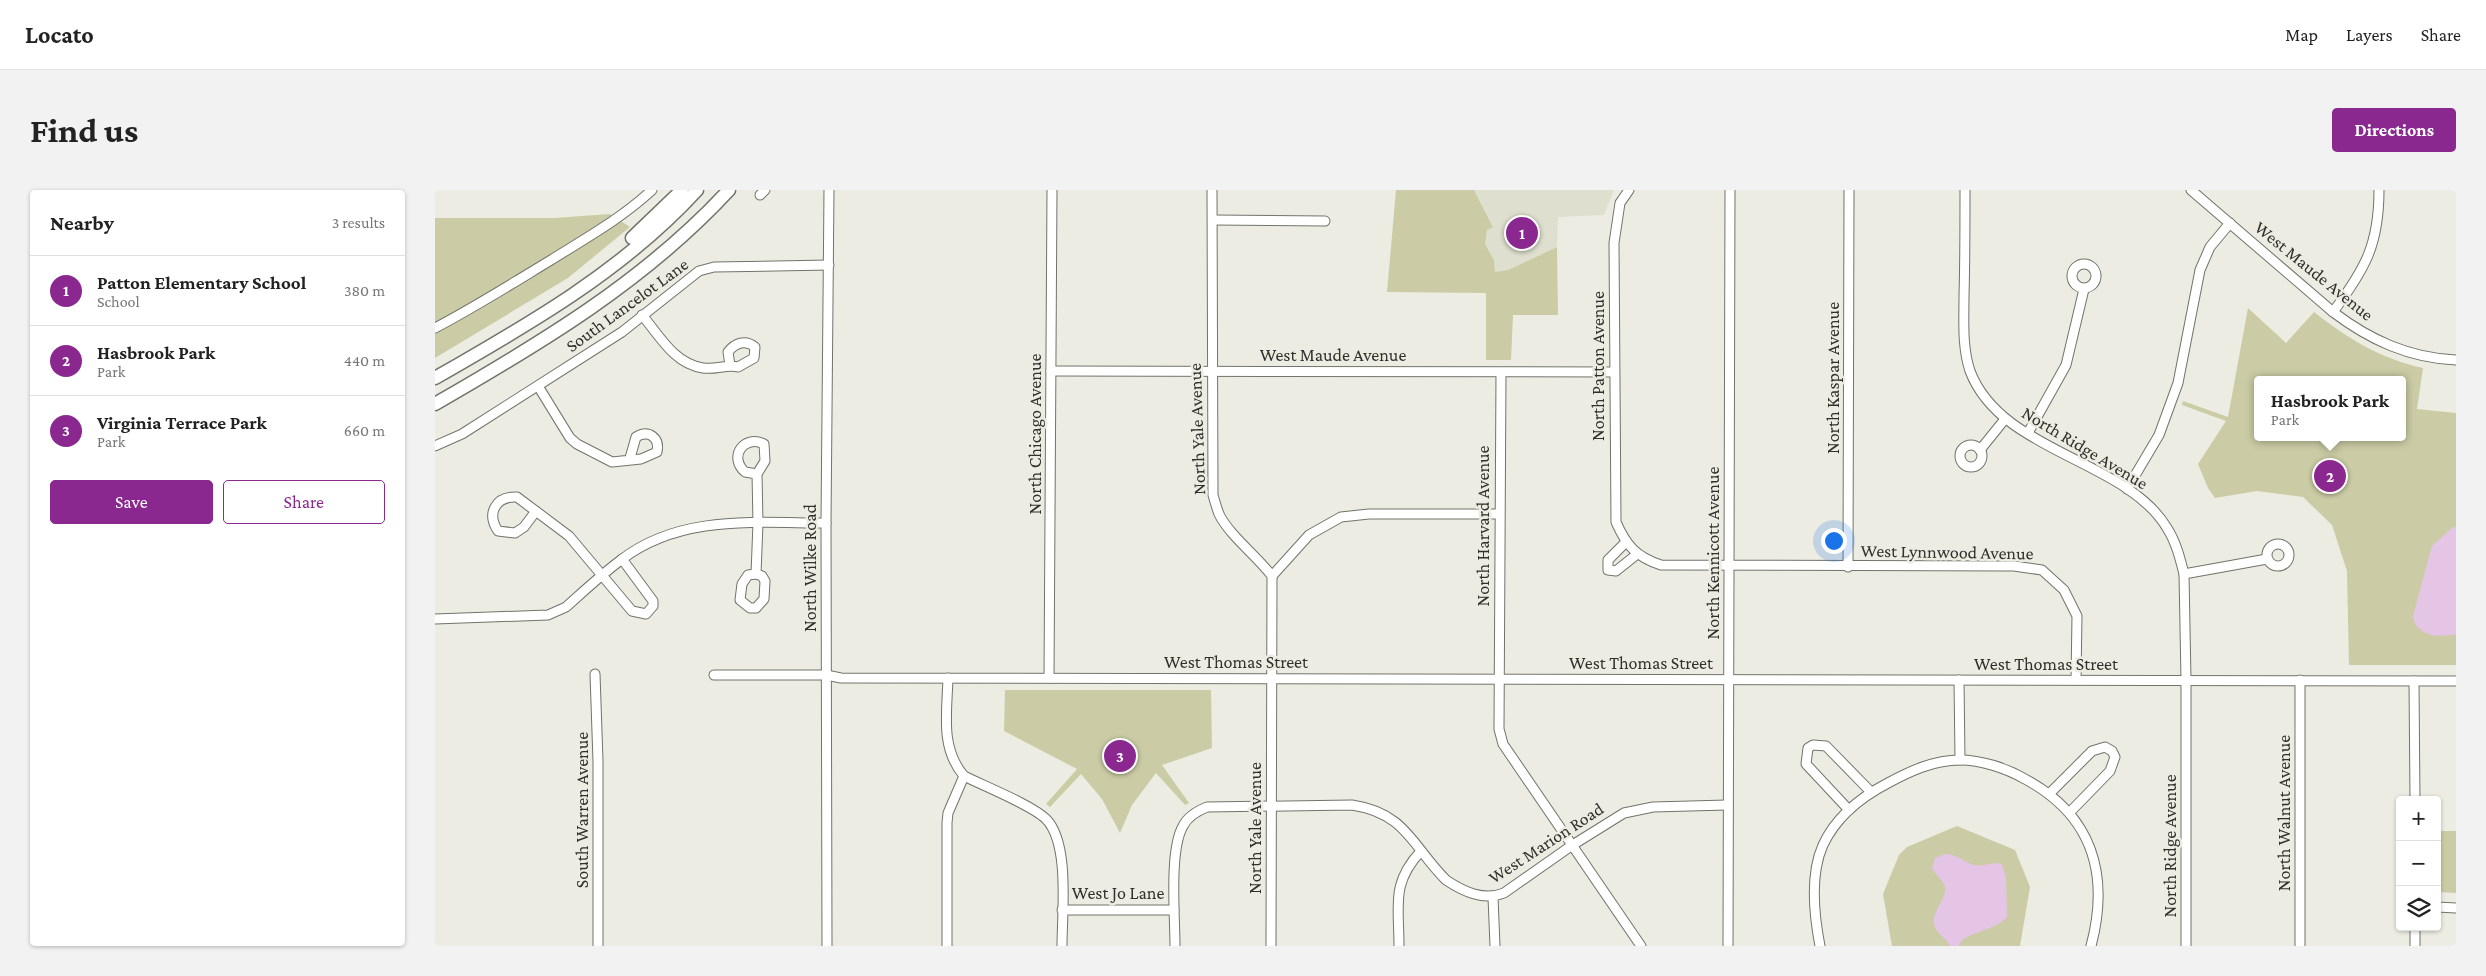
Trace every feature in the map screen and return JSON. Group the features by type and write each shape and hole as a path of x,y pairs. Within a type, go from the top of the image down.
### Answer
{"highway":[{"path":"579,290 601,264 682,190"},
{"path":"435,378 542,316 579,290 657,228 697,190"},
{"path":"435,404 552,336 608,296 651,263 729,190"}],"street":[{"path":"435,328 469,310 633,207 652,190"},
{"name":"North Wilke Road","path":"827,946 826,523 829,190"},
{"name":"North Chicago Avenue","path":"1049,678 1052,190"},
{"name":"North Yale Avenue","path":"1212,190 1211,371 1213,495 1220,515 1228,527 1259,558 1272,576 1271,946"},
{"name":"North Patton Avenue","path":"1629,190 1620,203 1614,242 1616,522 1625,543 1636,555 1661,565 1728,566"},
{"name":"North Kennicott Avenue","path":"1727,946 1730,190"},
{"name":"North Kaspar Avenue","path":"1848,567 1849,190"},
{"name":"North Ridge Avenue","path":"1965,190 1964,345 1971,371 1977,384 1987,400 2005,419 2127,489 2152,509 2167,526 2180,559 2184,574 2186,680 2187,946"},
{"name":"West Maude Avenue","path":"2191,190 2333,312 2358,331 2389,346 2415,354 2456,360"},
{"path":"2333,312 2359,277 2368,258 2377,226 2379,190"},
{"path":"1213,220 1325,221"},
{"path":"2127,489 2159,435 2178,383 2200,270 2210,247 2230,223"},
{"name":"South Lancelot Lane","path":"435,446 462,434 622,332 690,276 714,267 829,266"},
{"path":"2029,434 2066,365 2084,288"},
{"path":"642,314 679,359 692,366 704,368 715,369 730,365"},
{"name":"West Maude Avenue","path":"1051,371 1614,372"},
{"name":"North Harvard Avenue","path":"1501,373 1499,729 1503,744 1641,946"},
{"path":"538,386 570,438 577,444 613,462 630,458"},
{"path":"1980,450 2005,419"},
{"path":"756,574 757,474"},
{"path":"537,511 524,527 515,533 498,531 492,513 495,504 508,496 517,497 537,511 569,536 632,611 646,614 651,610 653,601 622,559"},
{"path":"1272,576 1309,534 1341,517 1369,514 1499,514"},
{"path":"435,619 548,615 566,607 622,559 657,539 681,530 728,523 826,523"},
{"path":"1625,543 1608,560 1608,570 1617,571 1636,555"},
{"path":"2184,574 2267,559"},
{"name":"West Lynnwood Avenue","path":"1728,566 2014,566 2042,570 2064,590 2077,616 2075,680"},
{"name":"South Warren Avenue","path":"595,674 598,761 598,946"},
{"name":"West Thomas Street","path":"713,675 827,675 841,678 2456,681"},
{"path":"948,678 947,745 950,754 964,776 1039,813 1047,820 1059,843 1061,856 1062,946"},
{"path":"1959,680 1960,760"},
{"name":"North Walnut Avenue","path":"2300,680 2300,946"},
{"path":"2414,681 2415,796"},
{"path":"1849,810 1806,764 1807,748 1813,745 1826,746 1871,792"},
{"path":"2049,794 2092,751 2105,748 2112,751 2115,757 2111,770 2070,812"},
{"path":"1820,946 1815,902 1817,866 1823,846 1829,836 1849,810 1871,792 1916,769 1960,760 1987,764 2019,775 2049,794 2070,812 2086,838 2095,869 2098,912 2091,946"},
{"path":"947,946 947,823 949,813 964,776"},
{"name":"West Marion Road","path":"1175,910 1176,848 1180,832 1183,825 1195,812 1207,807 1352,805 1369,807 1395,820 1439,873 1457,887 1484,897 1493,897 1504,893 1624,812 1653,807 1727,805"},
{"path":"1399,946 1400,884 1408,865 1421,851"},
{"path":"1493,897 1495,946"},
{"path":"2441,908 2456,908"},
{"name":"West Jo Lane","path":"1062,910 1175,910"},
{"path":"1175,910 1175,946"},
{"path":"2415,931 2415,946"}],"shaded area":[{"path":"1474,190 1614,190 1604,215 1558,217 1557,247 1508,270 1495,272 1494,260 1485,244 1484,235 1493,226"},
{"path":"2453,527 2456,527 2456,634 2442,636 2429,634 2418,628 2413,616 2432,546"},
{"path":"1945,854 1953,855 1974,865 2002,864 2006,878 2007,917 1994,926 1966,937 1959,946 1950,946 1934,924 1935,914 1944,896 1945,887 1932,868 1935,858"}],"green space":[{"path":"1396,190 1474,190 1493,227 1487,230 1485,244 1494,260 1495,272 1508,270 1557,247 1558,315 1513,315 1511,360 1486,360 1486,293 1387,292"},
{"path":"610,214 630,227 568,278 435,358 435,218 554,218"},
{"path":"2248,308 2286,343 2314,312 2365,346 2393,359 2423,368 2417,409 2456,413 2456,665 2349,665 2347,571 2332,525 2303,497 2257,491 2215,498 2208,488 2198,464 2226,421 2182,405 2183,401 2228,417"},
{"path":"1005,690 1211,690 1212,748 1162,765 1189,803 1185,805 1156,773 1132,805 1120,833 1102,799 1081,774 1050,807 1046,804 1077,769 1004,731"},
{"path":"1957,826 2015,850 2030,887 2020,946 1892,946 1883,894 1899,855 1907,847"},
{"path":"2441,831 2456,831 2456,893 2441,892"}],"place":[{"name":"Patton Elementary School","path":"1522,233"},
{"name":"Hasbrook Park","path":"2330,476"},
{"name":"Virginia Terrace Park","path":"1120,756"}]}
